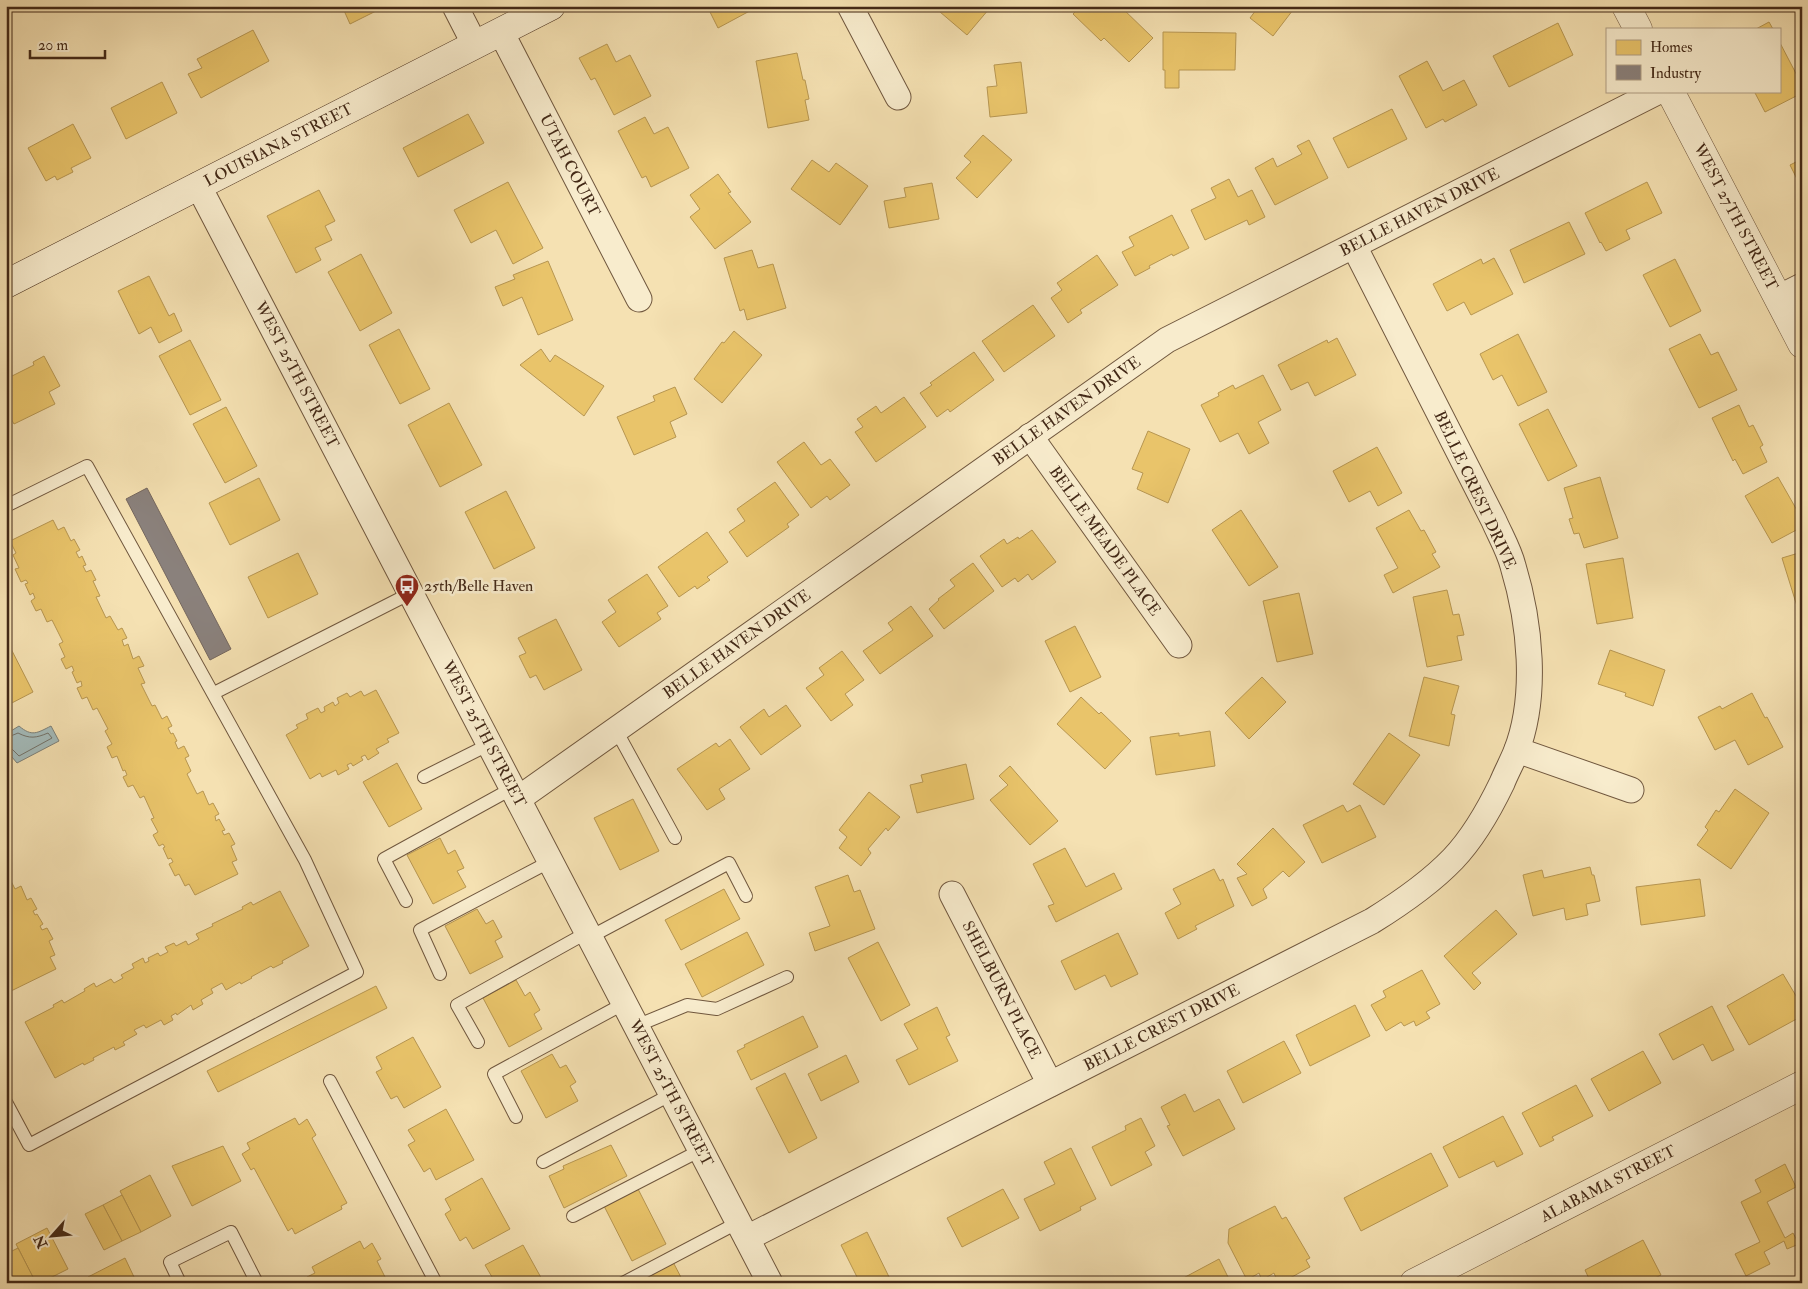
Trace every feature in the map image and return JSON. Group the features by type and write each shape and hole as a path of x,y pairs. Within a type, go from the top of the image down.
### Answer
{"street":[{"path":"455,6 475,45"},
{"name":"LOUISIANA STREET","path":"6,284 551,6"},
{"path":"850,6 898,97"},
{"path":"1626,6 1637,28"},
{"name":"UTAH COURT","path":"501,32 639,299"},
{"name":"BELLE HAVEN DRIVE","path":"516,793 616,730 1167,340 1656,92"},
{"name":"WEST 27TH STREET","path":"1671,92 1802,344"},
{"name":"WEST 25TH STREET","path":"198,185 770,1283"},
{"name":"BELLE CREST DRIVE","path":"743,1230 1050,1084 1372,921 1430,881 1454,858 1477,828 1496,796 1517,750 1524,718 1529,685 1527,636 1522,602 1513,564 1494,521 1354,246"},
{"path":"1778,298 1802,286"},
{"name":"BELLE MEADE PLACE","path":"1030,436 1179,645"},
{"path":"1517,750 1631,790"},
{"name":"SHELBURN PLACE","path":"952,894 1050,1084"},
{"name":"ALABAMA STREET","path":"1414,1283 1802,1085"}],"lane":[{"path":"6,506 88,466 305,860 357,972 29,1144 6,1102"},
{"path":"214,694 411,593"},
{"path":"616,730 675,838"},
{"path":"424,777 490,744"},
{"path":"406,901 384,858 516,793"},
{"path":"440,974 420,930 551,861"},
{"path":"478,1042 458,1005 729,863 746,896"},
{"path":"636,1026 687,1005 717,1009 786,977"},
{"path":"516,1117 494,1074 625,1003"},
{"path":"330,1081 436,1283"},
{"path":"543,1162 672,1094"},
{"path":"573,1216 701,1150"},
{"path":"623,1283 743,1230"},
{"path":"180,1283 170,1262 231,1232 256,1283"}],"water":[{"path":"19,726 28,732 35,733 51,726 59,741 17,763 6,750 6,734"}],"building: Homes":[{"path":"342,6 381,6 382,8 350,24"},
{"path":"707,6 759,6 718,28"},
{"path":"933,6 985,6 989,9 967,35"},
{"path":"1081,6 1120,6 1153,38 1129,62 1104,38 1101,41 1073,14"},
{"path":"1259,6 1296,6 1273,36 1250,18"},
{"path":"1769,22 1772,28 1758,28"},
{"path":"1558,23 1573,55 1509,87 1493,56"},
{"path":"253,30 269,61 201,98 188,74 202,68 197,59"},
{"path":"1163,32 1236,33 1235,70 1179,70 1179,88 1165,88"},
{"path":"1780,43 1802,85 1802,93 1765,112 1755,92 1780,92"},
{"path":"607,44 616,62 630,55 651,96 614,115 595,78 591,80 579,58"},
{"path":"797,53 809,99 805,100 809,120 768,128 756,61"},
{"path":"1427,61 1443,91 1464,80 1477,105 1445,122 1443,119 1426,128 1399,76"},
{"path":"1021,62 1027,113 990,117 987,87 997,86 994,65"},
{"path":"162,82 177,113 126,139 111,108"},
{"path":"1392,109 1407,139 1348,168 1333,138"},
{"path":"468,114 484,143 418,177 403,148"},
{"path":"645,117 654,134 668,127 689,168 651,187 646,176 642,178 618,131"},
{"path":"73,124 91,158 71,168 73,172 57,180 55,176 46,181 28,148"},
{"path":"983,135 1012,160 977,198 956,178 971,162 964,156"},
{"path":"1309,140 1328,178 1275,205 1255,168 1273,158 1277,167 1302,154 1297,146"},
{"path":"1802,159 1802,189 1790,165"},
{"path":"812,160 829,172 836,163 868,186 840,225 791,189"},
{"path":"718,174 731,192 728,193 751,222 715,249 690,217 700,209 690,195"},
{"path":"1229,179 1238,197 1252,190 1265,217 1249,225 1247,220 1205,240 1191,210 1216,198 1211,188"},
{"path":"508,182 543,248 513,264 496,230 471,243 454,210"},
{"path":"1647,182 1662,213 1626,230 1630,239 1606,251 1585,213"},
{"path":"932,183 939,219 889,228 884,201 906,197 904,188"},
{"path":"319,190 335,221 325,226 332,240 315,248 321,260 296,273 267,216"},
{"path":"1172,215 1189,248 1173,256 1172,254 1135,276 1122,252 1134,246 1129,237"},
{"path":"1569,222 1585,254 1524,283 1510,250"},
{"path":"752,250 758,268 773,264 786,308 747,320 744,309 740,311 724,258"},
{"path":"361,254 392,313 360,331 328,272"},
{"path":"1097,255 1118,285 1080,310 1082,313 1068,323 1051,298 1062,290 1057,283"},
{"path":"1494,258 1513,294 1471,315 1464,302 1447,311 1433,284 1481,259 1483,264"},
{"path":"1675,259 1701,311 1670,327 1643,275"},
{"path":"548,261 573,320 538,335 522,297 503,306 495,287 515,279 513,275"},
{"path":"149,276 169,316 174,313 182,331 159,343 151,327 139,334 118,291"},
{"path":"1033,305 1055,336 1004,372 982,341"},
{"path":"399,329 430,389 400,404 369,345"},
{"path":"734,331 762,355 722,403 694,379 722,342 724,343"},
{"path":"1518,334 1547,392 1518,406 1502,375 1493,380 1480,354"},
{"path":"1700,334 1711,355 1718,352 1737,390 1699,408 1669,349"},
{"path":"1337,338 1356,375 1315,396 1308,382 1291,390 1278,365 1327,340 1328,343"},
{"path":"190,340 221,400 190,415 159,356"},
{"path":"541,349 550,362 555,355 604,386 584,416 520,365"},
{"path":"974,352 994,380 950,412 948,409 937,417 920,393 932,385 930,383"},
{"path":"44,356 60,386 49,392 55,404 14,424 9,415 6,416 6,379 34,365 33,362"},
{"path":"1263,375 1281,410 1258,422 1269,443 1249,454 1238,433 1220,442 1201,405 1219,396 1218,393 1233,385 1235,389"},
{"path":"675,387 687,414 670,422 676,437 634,455 617,417 655,401 653,396"},
{"path":"904,397 926,427 876,462 855,432 863,427 857,419 876,406 881,413"},
{"path":"449,403 482,465 440,487 408,425"},
{"path":"1739,405 1749,427 1753,425 1763,445 1760,447 1767,462 1743,474 1735,459 1733,461 1712,418"},
{"path":"226,407 257,466 225,483 193,424"},
{"path":"1548,409 1577,466 1548,481 1519,424"},
{"path":"1148,431 1190,449 1168,503 1137,489 1143,473 1132,469"},
{"path":"804,442 821,465 830,459 850,485 830,500 827,496 811,508 777,462"},
{"path":"1377,447 1402,493 1378,506 1370,491 1349,502 1333,471"},
{"path":"1600,477 1618,538 1584,548 1579,533 1574,534 1569,519 1573,518 1564,488"},
{"path":"1778,477 1802,519 1802,527 1772,543 1745,496"},
{"path":"259,478 280,520 230,545 209,503"},
{"path":"775,482 799,515 787,524 789,527 747,557 729,532 745,521 737,509"},
{"path":"506,491 535,548 494,569 465,512"},
{"path":"1241,510 1278,567 1249,586 1212,530"},
{"path":"1409,510 1421,531 1424,530 1436,552 1432,554 1440,567 1393,593 1384,575 1398,568 1376,528"},
{"path":"53,520 58,530 64,527 71,541 74,539 80,550 76,552 79,558 82,556 86,565 83,566 86,572 91,570 96,580 93,581 100,596 96,597 106,618 110,616 118,630 122,628 127,638 122,640 124,646 128,644 133,659 139,656 144,666 138,668 145,683 141,684 152,706 155,705 162,719 167,716 172,726 168,728 177,741 175,742 178,749 184,746 189,756 185,758 191,771 187,774 197,794 203,791 209,805 213,803 219,814 215,816 216,821 219,819 225,830 222,831 224,835 229,833 235,844 231,846 237,860 232,862 238,874 195,895 189,884 185,886 179,874 175,876 169,864 173,862 171,858 168,859 163,848 165,847 163,844 159,846 153,835 158,832 151,819 154,818 144,796 140,798 133,785 128,787 123,777 127,775 125,770 123,771 117,756 112,758 107,747 112,744 105,731 108,729 97,708 93,710 87,697 82,699 77,688 82,686 81,681 77,683 72,672 74,671 72,666 66,669 61,659 65,657 59,644 63,642 52,620 47,622 41,609 36,611 31,601 35,598 33,593 30,595 25,584 28,583 26,580 21,582 15,569 19,568 13,555 16,553 10,541"},
{"path":"1032,530 1056,562 1032,580 1028,574 1018,582 1015,578 1002,587 980,556 1004,539 1007,544 1018,537 1019,539"},
{"path":"707,532 728,562 707,577 710,580 697,589 695,586 679,597 658,567"},
{"path":"1802,552 1802,619 1801,619 1782,558"},
{"path":"298,553 318,594 268,618 248,577"},
{"path":"1623,558 1633,618 1597,624 1586,564"},
{"path":"973,563 994,591 944,629 929,609 938,599 955,586 950,580"},
{"path":"647,574 668,606 657,613 661,619 619,647 602,622 616,612 608,600"},
{"path":"1447,590 1453,615 1459,614 1464,635 1457,636 1462,660 1427,667 1413,597"},
{"path":"1299,593 1313,654 1277,662 1263,601"},
{"path":"911,606 933,636 880,674 863,651 893,630 888,623"},
{"path":"556,619 582,670 544,690 536,675 530,678 519,656 526,653 518,638"},
{"path":"1075,626 1101,677 1070,692 1045,641"},
{"path":"6,639 33,692 6,706"},
{"path":"1610,650 1665,670 1653,706 1625,696 1626,693 1598,684"},
{"path":"842,651 864,680 845,694 853,705 831,721 806,688 824,675 819,668"},
{"path":"1262,677 1286,702 1249,739 1225,713"},
{"path":"1424,677 1459,686 1451,714 1455,715 1449,746 1409,736"},
{"path":"376,690 399,733 387,739 389,742 376,749 379,753 368,760 365,755 361,757 363,760 353,766 351,763 347,765 349,769 338,775 336,770 322,777 320,773 310,779 286,735 298,728 296,725 308,719 306,714 318,708 321,713 325,711 324,707 333,702 335,706 339,703 337,698 347,693 350,697 361,691 364,696"},
{"path":"1752,693 1783,747 1748,765 1735,740 1715,750 1698,717 1720,706 1722,709"},
{"path":"1081,697 1099,714 1101,712 1131,741 1105,769 1057,724"},
{"path":"786,705 801,726 761,755 740,727 764,709 769,717"},
{"path":"1210,731 1215,766 1156,775 1150,737 1179,733 1179,736"},
{"path":"1389,733 1420,755 1384,805 1353,784"},
{"path":"730,739 750,769 719,789 725,799 707,810 677,769 716,743 719,747"},
{"path":"397,763 422,809 389,827 363,782"},
{"path":"966,764 974,799 917,813 910,785 923,782 921,775"},
{"path":"1010,766 1058,821 1030,845 990,800 1008,785 999,776"},
{"path":"1735,789 1769,813 1731,869 1697,845 1708,830 1705,827 1716,810 1719,812"},
{"path":"869,792 900,817 888,831 886,828 868,849 871,853 861,866 839,848 847,837 839,830"},
{"path":"633,799 659,851 620,870 594,818"},
{"path":"1343,805 1347,812 1360,805 1376,837 1322,863 1303,825"},
{"path":"1273,828 1305,862 1289,877 1283,871 1263,889 1267,898 1252,906 1237,878 1247,874 1237,864"},
{"path":"440,838 448,854 455,850 464,868 457,871 466,887 433,904 407,855"},
{"path":"1065,848 1086,887 1114,873 1122,889 1056,922 1048,906 1054,904 1033,864"},
{"path":"1590,867 1592,875 1594,875 1600,901 1586,904 1588,915 1566,920 1564,908 1533,916 1523,875 1542,870 1544,878"},
{"path":"1214,869 1220,881 1223,879 1234,906 1195,926 1197,929 1178,939 1165,913 1181,904 1173,889"},
{"path":"6,871 15,889 21,886 27,900 31,898 37,909 33,911 43,924 40,926 42,930 47,928 53,939 49,941 55,955 50,957 56,969 11,991 6,980"},
{"path":"848,875 854,892 860,890 875,929 815,951 809,933 830,926 815,887"},
{"path":"1700,879 1705,916 1641,925 1636,887"},
{"path":"724,889 740,919 681,950 665,920"},
{"path":"280,891 309,946 282,961 283,963 273,968 271,966 241,984 240,982 226,990 222,983 211,989 213,993 201,1000 203,1004 193,1010 191,1005 177,1015 176,1013 171,1016 173,1020 164,1025 161,1020 146,1028 144,1025 134,1030 137,1034 123,1042 125,1045 115,1050 114,1047 93,1058 94,1060 84,1065 83,1063 55,1078 25,1022 54,1007 53,1005 62,1000 64,1003 85,991 84,989 94,983 96,987 111,979 114,983 123,978 121,975 134,968 132,964 143,958 145,963 149,961 148,958 158,953 160,956 168,952 165,947 174,943 176,946 186,941 188,945 199,939 196,934 213,926 212,924 243,909 242,907 251,902 253,905"},
{"path":"477,909 486,924 493,920 502,937 495,941 503,957 470,974 445,926"},
{"path":"1496,910 1517,934 1472,973 1481,983 1474,990 1444,956"},
{"path":"747,932 764,965 702,997 685,964"},
{"path":"1118,933 1138,974 1111,987 1105,975 1075,990 1061,961"},
{"path":"878,942 910,1005 881,1021 848,958"},
{"path":"1802,965 1802,975 1797,967"},
{"path":"1422,970 1440,1004 1426,1012 1430,1018 1416,1026 1414,1021 1404,1026 1401,1022 1386,1031 1371,1005 1386,997 1383,991"},
{"path":"1783,974 1802,1006 1802,1016 1749,1045 1727,1006"},
{"path":"516,980 525,996 530,992 540,1010 534,1014 542,1029 509,1047 483,998"},
{"path":"376,986 387,1008 218,1092 207,1071"},
{"path":"1355,1005 1370,1036 1310,1066 1296,1035"},
{"path":"1712,1006 1734,1050 1712,1061 1703,1044 1673,1060 1659,1034"},
{"path":"937,1007 950,1035 946,1037 958,1061 909,1085 896,1060 918,1049 904,1024"},
{"path":"803,1016 818,1047 751,1080 737,1051 745,1047 744,1045"},
{"path":"413,1037 441,1087 404,1108 397,1096 391,1099 376,1072 382,1069 376,1057"},
{"path":"1284,1041 1301,1073 1243,1103 1227,1071"},
{"path":"1643,1051 1661,1083 1609,1111 1591,1079"},
{"path":"552,1054 560,1068 566,1065 576,1082 570,1086 578,1101 546,1118 521,1071"},
{"path":"846,1055 859,1082 821,1101 808,1074"},
{"path":"785,1073 817,1138 789,1153 756,1088"},
{"path":"1576,1085 1593,1116 1552,1137 1554,1140 1540,1147 1522,1113"},
{"path":"1185,1094 1194,1112 1219,1099 1235,1129 1183,1156 1167,1126 1170,1125 1161,1107"},
{"path":"446,1109 474,1160 436,1180 430,1168 424,1172 408,1145 415,1141 408,1130"},
{"path":"1503,1116 1523,1154 1497,1167 1494,1161 1459,1178 1443,1147"},
{"path":"295,1118 299,1125 307,1119 316,1135 312,1138 347,1203 341,1206 342,1209 295,1234 292,1228 288,1231 254,1168 251,1170 242,1154 250,1149 247,1143"},
{"path":"1141,1118 1155,1146 1145,1152 1152,1165 1111,1186 1092,1147 1126,1130 1125,1126"},
{"path":"611,1145 627,1176 564,1208 549,1176 564,1169 563,1166"},
{"path":"223,1146 241,1181 192,1206 172,1166"},
{"path":"1071,1148 1096,1199 1080,1207 1081,1210 1040,1231 1024,1199 1055,1184 1044,1162"},
{"path":"1431,1153 1448,1186 1361,1231 1344,1198"},
{"path":"1785,1164 1796,1187 1767,1202 1785,1238 1793,1233 1799,1244 1787,1249 1784,1241 1764,1252 1770,1264 1746,1276 1735,1254 1760,1242 1741,1202 1761,1192 1755,1180"},
{"path":"150,1175 171,1216 141,1232 120,1191"},
{"path":"482,1178 510,1229 473,1249 466,1237 460,1241 445,1214 451,1210 445,1199"},
{"path":"637,1187 666,1244 632,1261 603,1204"},
{"path":"1003,1189 1019,1218 962,1247 947,1218"},
{"path":"122,1195 141,1232 122,1241 103,1205"},
{"path":"103,1205 122,1241 104,1250 85,1214"},
{"path":"1275,1206 1282,1219 1286,1217 1310,1258 1306,1260 1310,1267 1281,1283 1278,1283 1274,1273 1262,1280 1259,1273 1247,1280 1228,1243 1229,1229"},
{"path":"47,1228 68,1269 40,1283 36,1283 16,1244"},
{"path":"867,1232 892,1283 860,1283 841,1245"},
{"path":"1643,1240 1661,1275 1645,1283 1591,1283 1585,1270"},
{"path":"360,1241 364,1249 372,1243 381,1259 377,1261 388,1283 310,1283 307,1277 315,1273 312,1267"},
{"path":"523,1245 544,1283 487,1283 485,1280 492,1277 485,1265"},
{"path":"18,1248 36,1283 13,1283 6,1270 6,1254"},
{"path":"125,1258 134,1277 122,1283 91,1283 88,1277"},
{"path":"1219,1259 1231,1283 1174,1283"},
{"path":"673,1262 684,1283 630,1283"},
{"path":"6,1270 13,1283 6,1283"},
{"path":"134,1277 137,1283 122,1283"}],"building: Industry":[{"path":"147,488 231,649 210,660 126,499"}],"place":[{"name":"25th/Belle Haven","path":"407,607"}]}
